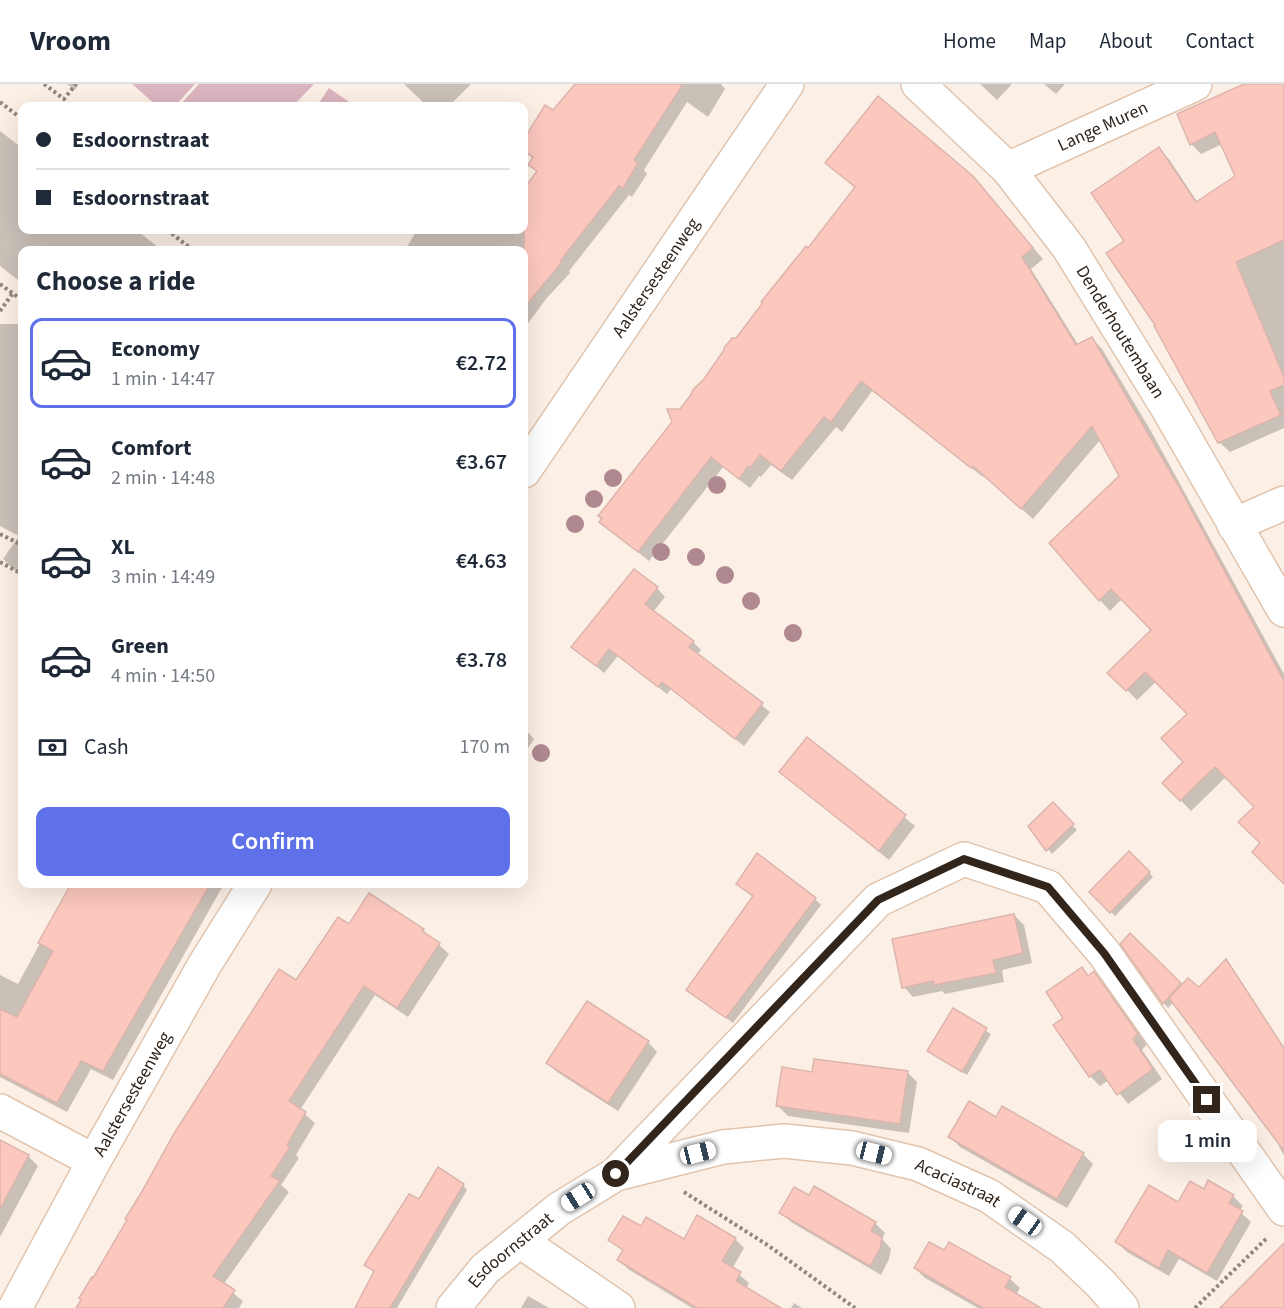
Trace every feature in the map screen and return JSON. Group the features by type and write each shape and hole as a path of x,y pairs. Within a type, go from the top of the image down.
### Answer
{"street":[{"name":"Aalstersesteenweg","path":"528,465 787,84"},
{"name":"Denderhoutembaan","path":"918,84 1008,169 1069,248 1167,407 1284,610"},
{"name":"Lange Muren","path":"1008,169 1196,84"},
{"path":"1234,525 1284,503"},
{"name":"Esdoornstraat","path":"453,1308 485,1269 560,1209 631,1170 878,900 964,859 1048,887 1104,953 1280,1219"},
{"name":"Aalstersesteenweg","path":"15,1308 94,1161 205,964 252,888"},
{"path":"0,1111 94,1161"},
{"name":"Acaciastraat","path":"631,1170 723,1147 784,1141 852,1148 918,1164 989,1196 1062,1247 1100,1283 1122,1308"},
{"path":"520,1241 618,1308"}],"path":[{"path":"44,84 52,86 64,99 76,84"},
{"path":"0,102 18,116"},
{"path":"172,234 188,246"},
{"path":"0,284 18,297"},
{"path":"0,311 13,293"},
{"path":"0,534 18,543"},
{"path":"0,562 18,572"},
{"path":"631,1170 769,1246 855,1308"},
{"path":"1195,1308 1280,1219"}],"shaded area":[{"path":"132,84 195,84 179,102 152,102"},
{"path":"199,84 314,84 297,102 183,102"},
{"path":"329,88 349,102 320,102"}],"building":[{"path":"575,84 683,84 634,160 638,163 623,188 619,186 528,303 528,246 524,246 524,234 528,234 528,183 537,171 528,165 533,157 528,154 528,133 545,105 553,110"},
{"path":"1244,84 1284,84 1284,240 1236,262 1284,377 1284,385 1270,391 1281,415 1218,443 1155,325 1106,253 1124,241 1091,193 1159,147 1196,202 1235,176 1215,132 1190,145 1177,114"},
{"path":"878,96 973,176 1033,248 1022,257 1076,345 1092,337 1179,487 1284,680 1284,884 1252,852 1260,843 1238,822 1254,807 1215,767 1180,801 1162,783 1183,762 1161,738 1187,714 1145,672 1126,691 1107,673 1151,630 1111,589 1099,601 1049,543 1119,476 1092,426 1021,509 973,466 971,468 861,381 831,422 824,417 781,471 760,455 739,479 711,457 638,552 599,522 602,518 598,516 672,422 667,409 680,409 704,379 724,348 732,338 736,338 762,304 761,302 806,246 808,248 855,187 825,163"},
{"path":"634,569 658,587 645,604 694,641 689,647 763,703 735,739 662,682 658,687 609,649 596,666 571,647"},
{"path":"807,737 906,815 879,851 779,772"},
{"path":"1053,802 1074,824 1046,851 1028,826"},
{"path":"1129,851 1150,872 1110,913 1089,892"},
{"path":"757,853 816,898 726,1018 686,990 753,896 736,884"},
{"path":"69,888 208,888 103,1071 81,1061 57,1103 0,1074 0,1009 17,1017 53,951 38,943"},
{"path":"369,893 424,929 422,931 440,943 397,1008 364,986 289,1101 306,1112 287,1145 290,1147 271,1176 280,1181 213,1276 235,1290 223,1308 76,1308 81,1300 79,1298 127,1220 125,1219 175,1132 279,969 296,980 338,917 349,924"},
{"path":"1014,914 1023,953 993,960 996,973 934,985 933,981 902,988 892,939"},
{"path":"1130,933 1181,983 1163,1004 1120,944"},
{"path":"1226,959 1284,1048 1284,1151 1169,998 1188,978 1199,987"},
{"path":"1082,967 1088,976 1094,971 1138,1034 1133,1039 1153,1069 1117,1095 1100,1070 1089,1077 1053,1025 1063,1018 1046,992"},
{"path":"587,1001 649,1041 608,1103 546,1063"},
{"path":"953,1008 987,1028 962,1072 927,1051"},
{"path":"814,1059 908,1071 900,1124 776,1106 782,1067 812,1072"},
{"path":"969,1101 996,1117 1002,1106 1084,1153 1057,1199 948,1137"},
{"path":"0,1140 29,1155 0,1209"},
{"path":"438,1167 464,1184 390,1308 355,1308 374,1271 364,1265 409,1194 419,1199"},
{"path":"1208,1180 1234,1195 1229,1203 1243,1211 1207,1273 1168,1250 1159,1268 1115,1242 1149,1185 1178,1202 1190,1181 1204,1189"},
{"path":"814,1186 876,1222 871,1231 882,1237 880,1249 870,1266 779,1213 794,1187 809,1195"},
{"path":"697,1215 736,1238 722,1261 741,1272 736,1281 781,1308 697,1308 617,1260 623,1250 608,1240 623,1216 641,1226 646,1217 684,1239"},
{"path":"929,1242 944,1250 949,1242 1011,1277 1005,1287 1041,1308 983,1308 914,1268"},
{"path":"1284,1243 1284,1308 1220,1308"}],"route":[{"path":"616,1174 878,900 964,859 1048,887 1104,953 1207,1100"}]}
